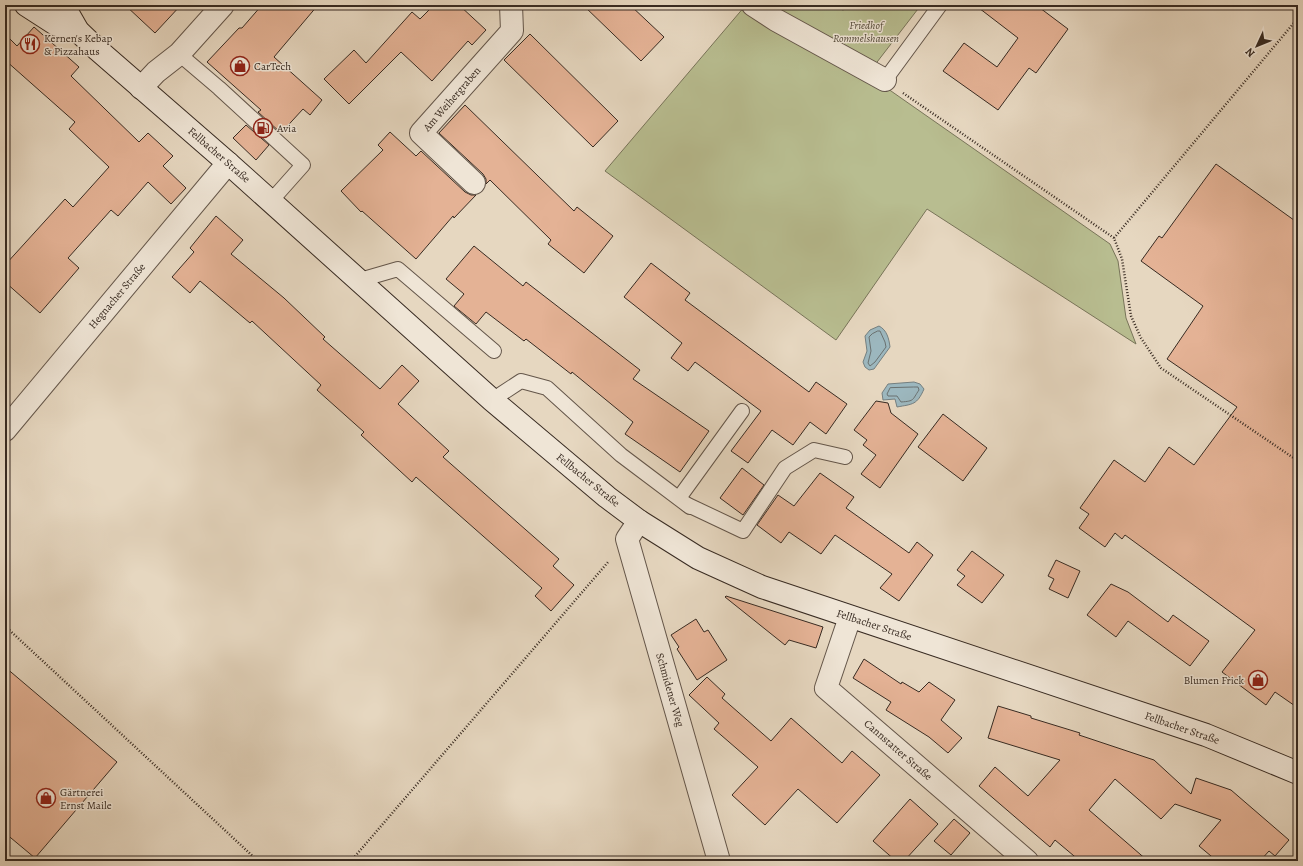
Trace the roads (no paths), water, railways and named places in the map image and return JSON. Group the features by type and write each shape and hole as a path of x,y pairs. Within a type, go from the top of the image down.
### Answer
{"main road":[{"name":"Fellbacher Straße","path":"26,5 57,25 78,31"},
{"name":"Fellbacher Straße","path":"62,5 78,31 360,280 492,400 606,497 639,521 698,558 762,587 1206,735 1298,773"},
{"path":"141,88 156,72 179,54 223,5"},
{"name":"Am Weihergraben","path":"474,183 421,133 512,31 511,5"},
{"path":"753,5 776,20 892,85"},
{"name":"Hegnacher Straße","path":"5,430 228,163"},
{"name":"Schmidener Weg","path":"639,521 628,539 719,861"},
{"name":"Cannstatter Straße","path":"850,617 826,688 1028,861"}],"lane":[{"path":"892,85 940,5"},
{"path":"179,54 303,165 271,201"},
{"path":"360,280 398,269 494,351"},
{"path":"492,400 521,382 548,388 621,454 686,503 742,531 785,468 814,450 845,456"},
{"path":"686,503 742,411"}],"water":[{"path":"879,326 886,332 890,347 874,369 869,370 865,367 863,362 867,351 865,336 870,330"},
{"path":"914,382 920,384 924,389 917,401 914,403 897,407 895,399 883,400 882,393 888,384"}],"place":[{"name":"Kernen's Kebap & Pizzahaus","path":"30,44"},
{"name":"CarTech","path":"240,66"},
{"name":"Avia","path":"263,128"},
{"name":"Blumen Frick","path":"1258,680"},
{"name":"Gärtnerei Ernst Maile","path":"46,798"}],"park label":[{"name":"Friedhof Rommelshausen","path":"866,31"}]}
